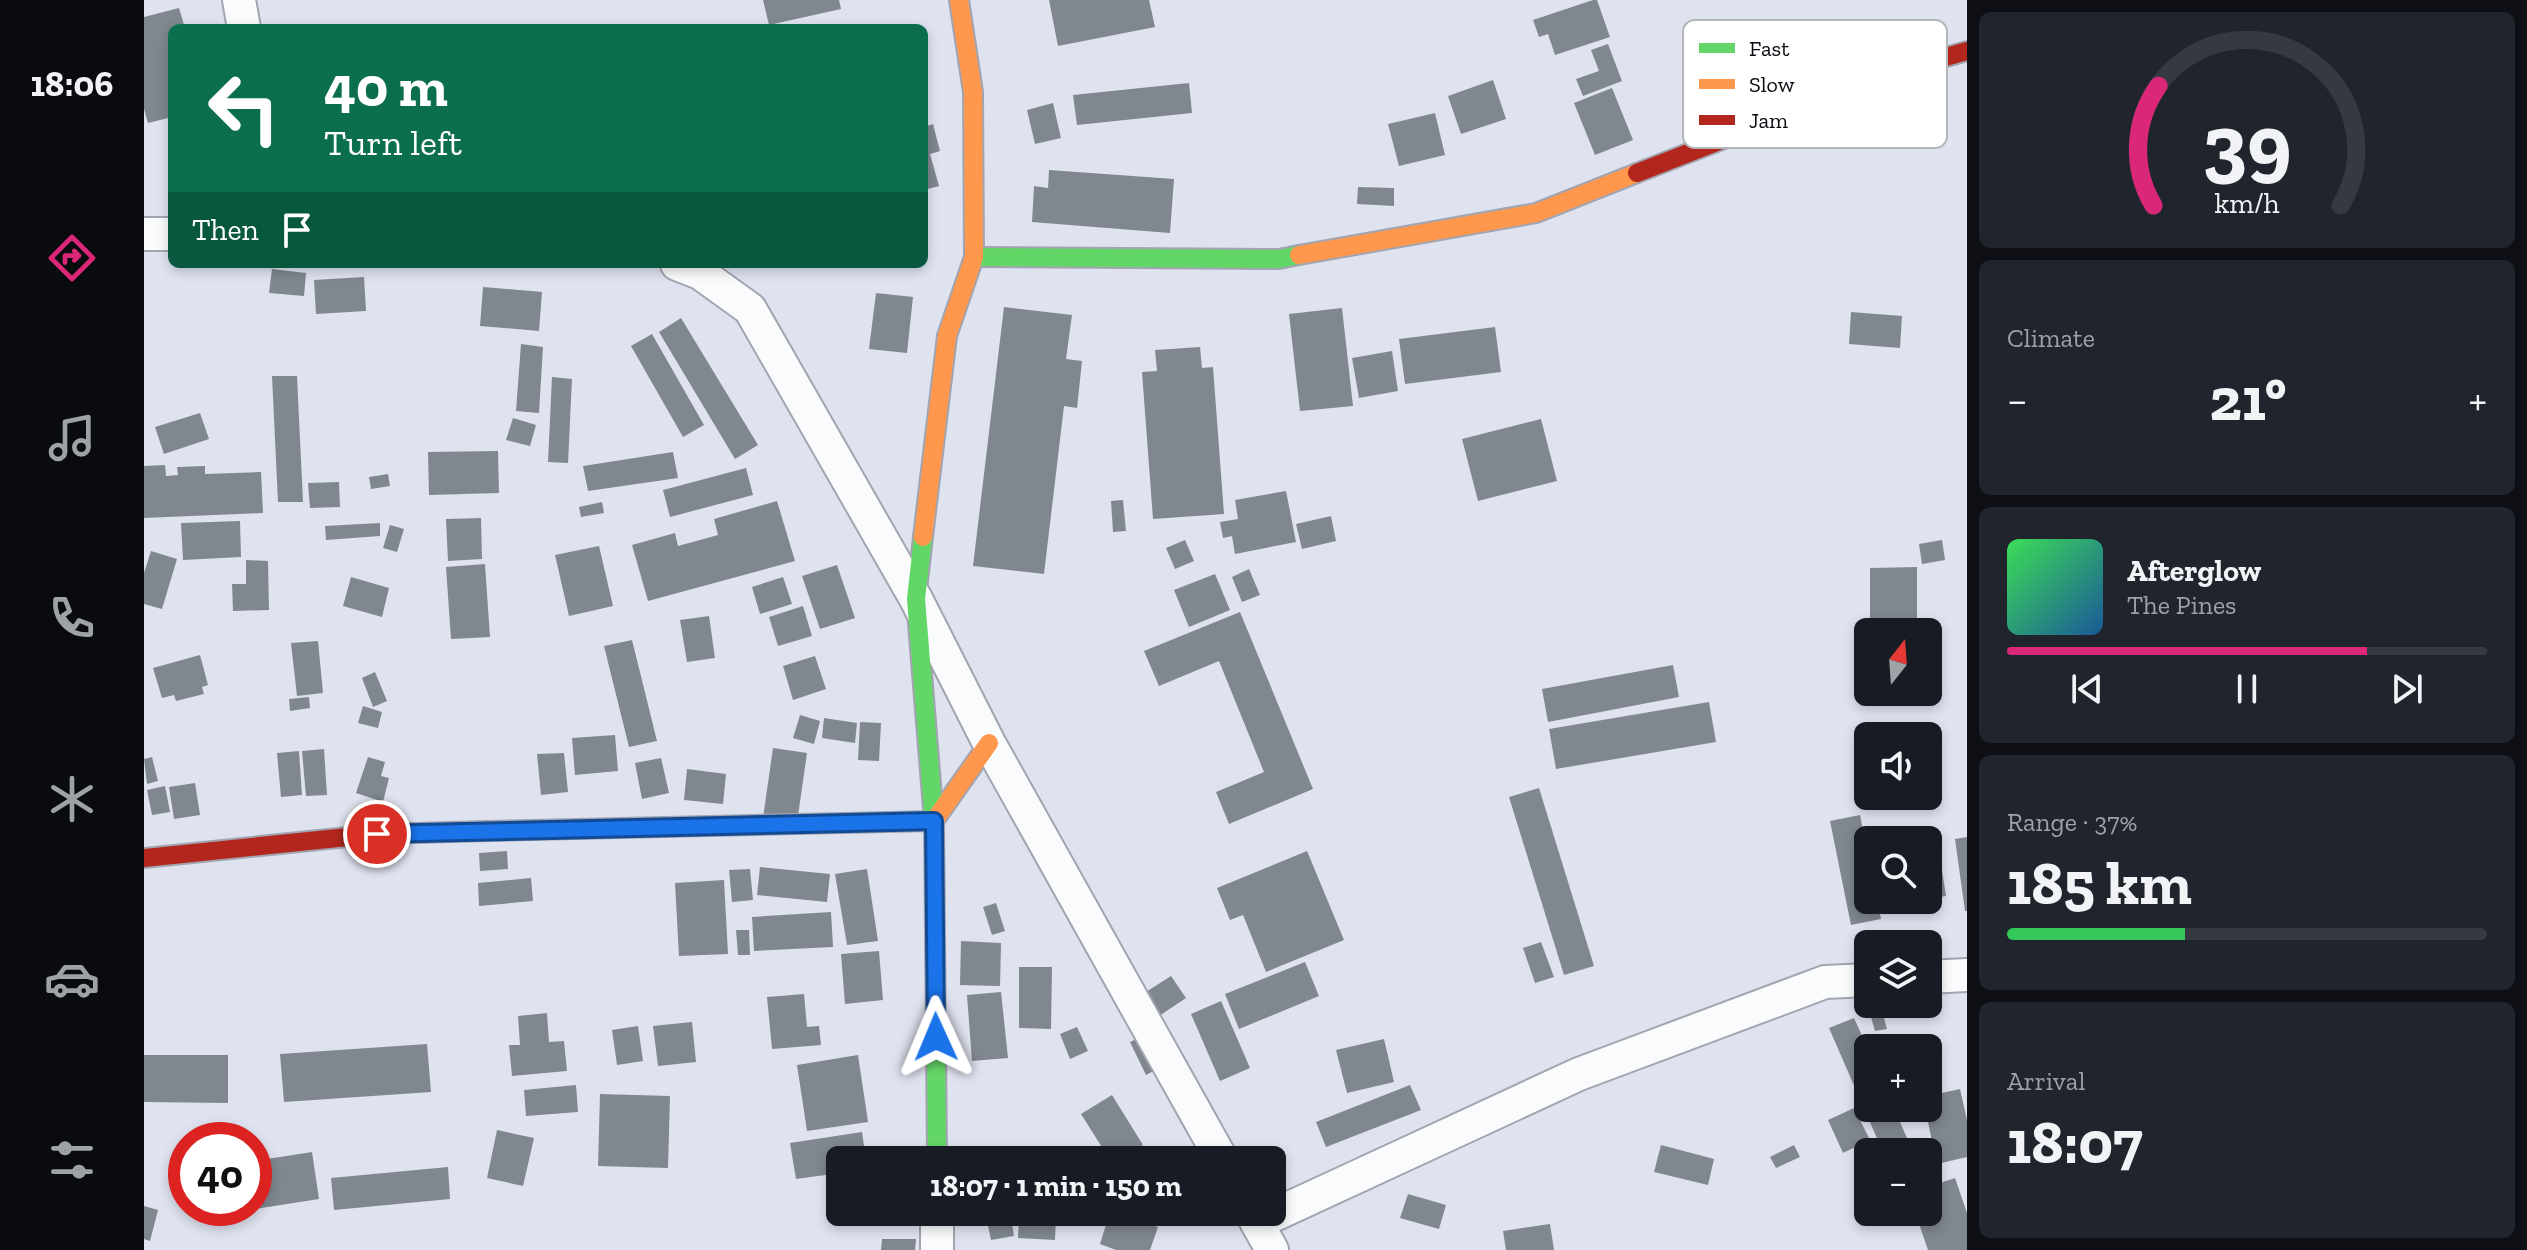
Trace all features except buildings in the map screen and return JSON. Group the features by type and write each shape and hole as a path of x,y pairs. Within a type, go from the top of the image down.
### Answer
{"street":[{"path":"239,0 243,24"},
{"path":"937,1146 934,821 916,599 947,336 974,257 973,92 959,0"},
{"path":"1947,57 1967,51"},
{"path":"974,257 1279,259 1536,213 1702,148"},
{"path":"144,234 168,234"},
{"path":"687,268 700,273 750,309 916,599 989,743 1214,1146"},
{"path":"934,821 989,743"},
{"path":"144,858 377,834 934,821"},
{"path":"1942,976 1967,975"},
{"path":"1260,1228 1579,1074 1825,982 1854,981"},
{"path":"937,1226 937,1250"}],"traffic: fast":[{"path":"974,257 1279,259 1299,255"},
{"path":"923,537 916,599 934,821 937,1146"}],"traffic: slow":[{"path":"923,537 947,336 974,257 973,92 959,0"},
{"path":"1299,255 1536,213 1637,173"},
{"path":"488,831 934,821 989,743"}],"traffic: jam":[{"path":"1947,57 1967,51"},
{"path":"1637,173 1701,148"},
{"path":"144,858 377,834 488,831"}],"route":[{"path":"377,834 934,821 936,1037"}]}
